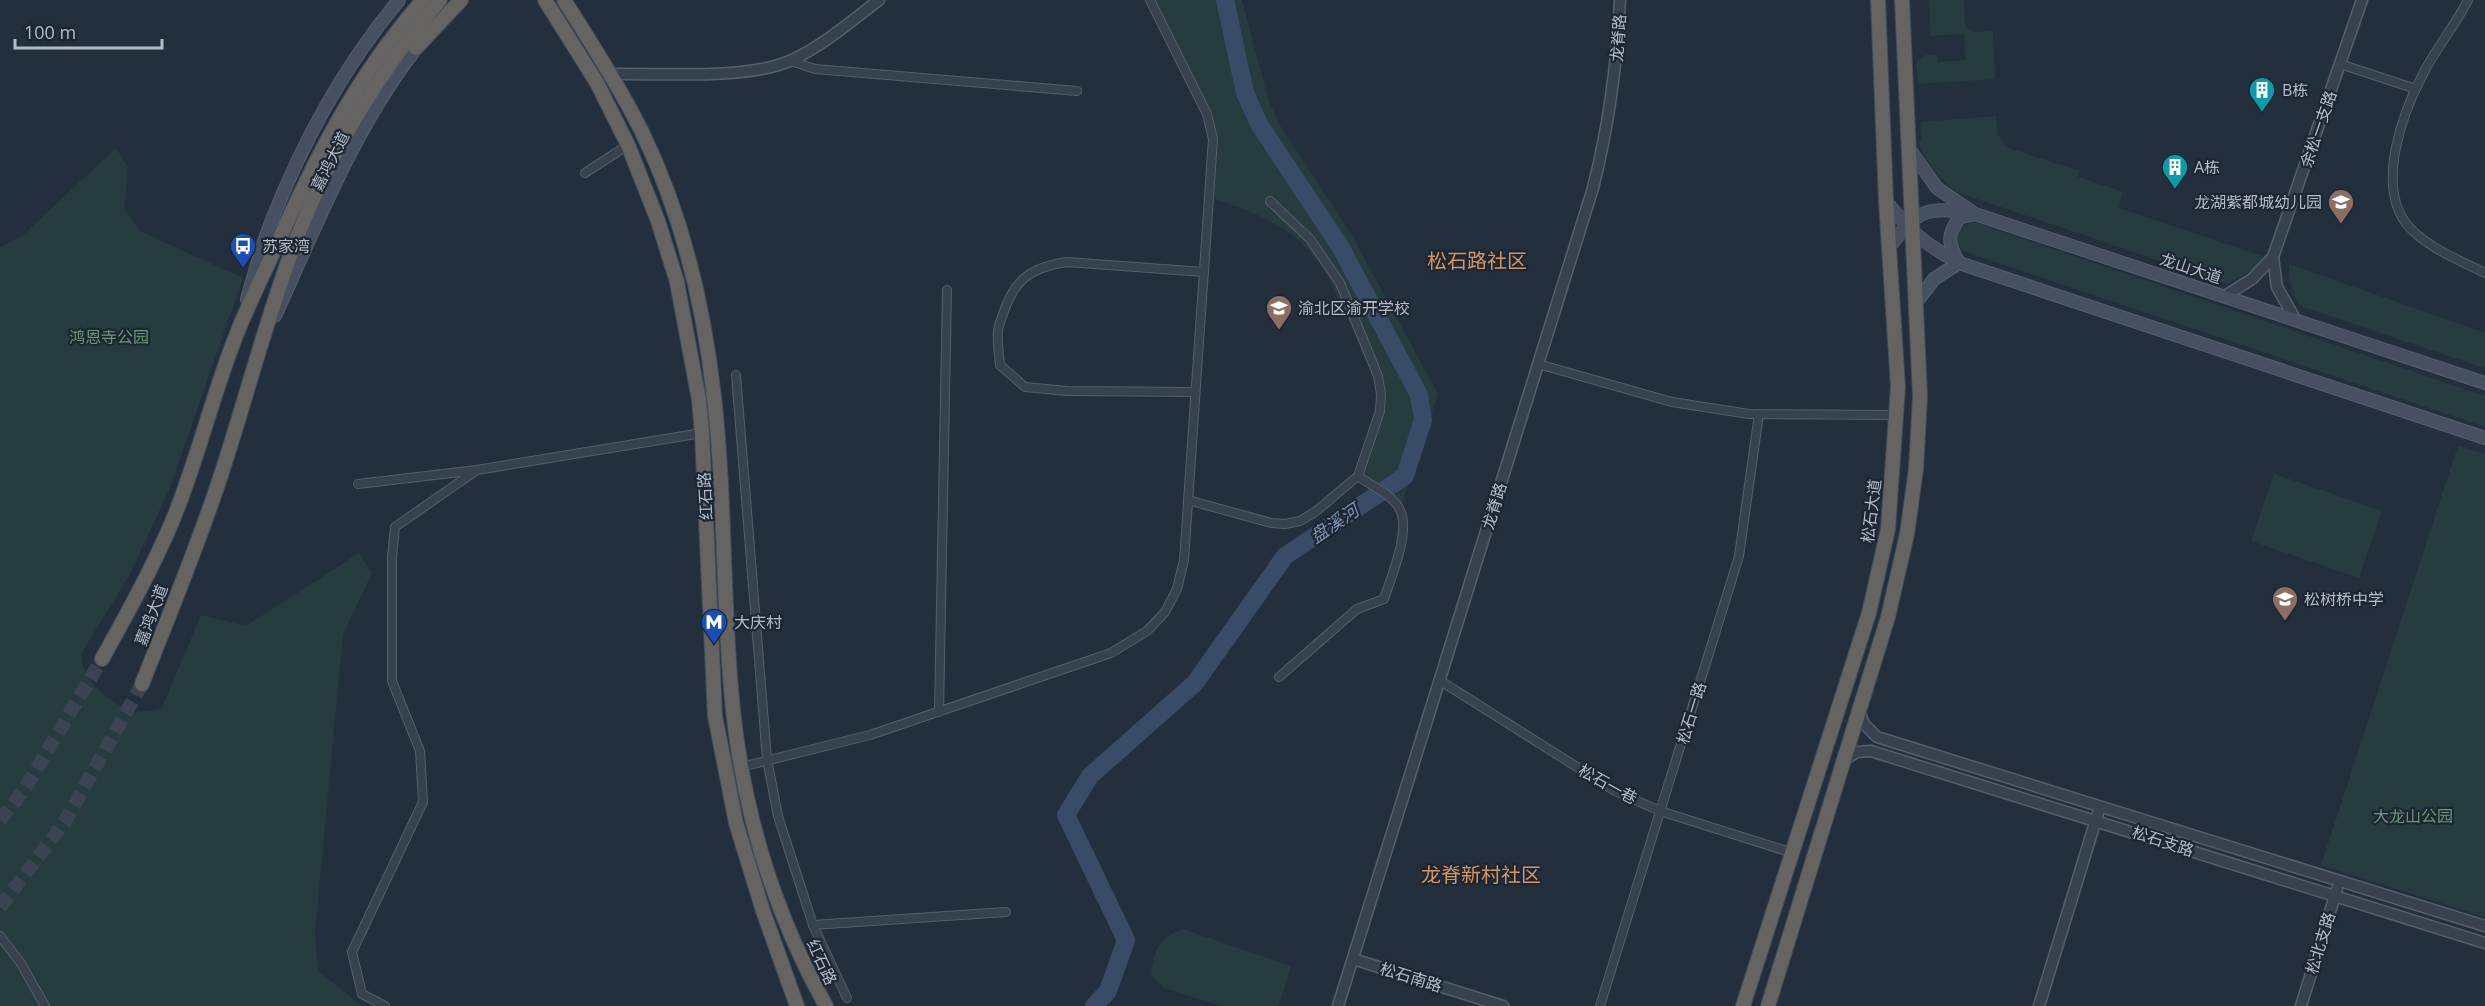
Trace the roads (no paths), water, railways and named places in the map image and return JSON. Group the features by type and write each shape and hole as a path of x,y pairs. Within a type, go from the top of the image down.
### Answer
{"highway":[{"name":"嘉鸿大道","path":"102,659 148,576 172,523 194,467 234,340 315,160 352,93 397,29 423,0"},
{"name":"嘉鸿大道","path":"142,684 221,477 258,352 297,237 328,168 365,102 408,37 440,0"},
{"path":"417,48 461,0"},
{"name":"红石路","path":"546,0 597,82 628,145 658,221 677,282 695,378 702,433 715,716 736,823 763,911 797,1006"},
{"name":"红石路","path":"564,0 611,74 643,134 675,215 693,278 706,342 715,408 733,709 741,768 752,817 778,906 826,1006"},
{"name":"松石大道","path":"1743,1006 1869,613 1888,529 1898,387 1886,201 1878,0"},
{"path":"1768,1006 1888,616 1907,534 1915,480 1920,398 1910,226 1910,150 1902,0"}],"main road":[{"name":"嘉鸿大道","path":"234,340 270,226 302,153 336,89 381,21 399,0"},
{"name":"嘉鸿大道","path":"258,352 344,167 374,110 417,48 456,0"},
{"name":"龙山大道","path":"1910,150 1937,188 1975,214 2485,382"},
{"path":"1886,201 1931,248 1959,263 2485,438"},
{"path":"1889,248 1910,226 1939,208 1975,214"},
{"path":"1959,263 1950,247 1950,231 1960,217 1975,214"},
{"path":"1916,303 1934,279 1959,263"}],"street":[{"path":"611,74 741,72 791,61 817,46 879,0"},
{"path":"741,768 767,759 870,735 1111,654 1147,631 1165,612 1177,589 1184,560 1213,139 1211,127 1150,0"},
{"name":"龙脊路","path":"1338,1006 1593,188 1608,127 1618,57 1620,0"},
{"path":"2468,0 2423,73 2416,89 2401,129 2392,184 2396,204 2405,222 2419,236 2485,273"},
{"name":"余松一支路","path":"2273,257 2359,3"},
{"path":"791,61 815,69 1077,91"},
{"path":"2340,64 2416,89"},
{"path":"585,173 628,145"},
{"path":"1188,500 1270,523 1285,524 1300,521 1315,512 1358,476 1380,411 1382,394 1378,376 1340,283 1310,239 1270,201"},
{"path":"2225,296 2252,279 2273,257"},
{"path":"2273,257 2277,286 2295,319"},
{"path":"1194,392 1066,391 1025,387 1000,365 998,331 1008,299 1021,280 1033,270 1048,264 1066,262 1204,272"},
{"path":"939,712 947,290"},
{"path":"1538,364 1672,402 1759,414 1897,415"},
{"path":"736,375 767,759 778,816 813,925 847,998"},
{"name":"松石一路","path":"1600,1006 1739,556 1759,414"},
{"path":"358,484 477,470 702,433"},
{"path":"385,1006 362,994 352,952 423,801 420,752 392,681 392,557 395,527 477,470"},
{"path":"1279,677 1357,609 1384,600 1404,533 1400,509 1358,476"},
{"name":"松石一巷","path":"1439,681 1605,785 1660,811 1793,853"},
{"name":"松石支路","path":"1858,708 1864,724 1877,737 2100,804 2485,926"},
{"name":"松石支路","path":"1842,761 1857,752 1871,751 2485,943"},
{"path":"2039,1006 2100,804"},
{"name":"松北支路","path":"2301,1006 2340,880"},
{"path":"813,925 1006,912"},
{"path":"0,936 20,962 45,1006"},
{"name":"松石南路","path":"1353,959 1503,1006"}],"waterway":[{"name":"盘溪河","path":"1094,1006 1108,991 1126,940 1066,815 1090,776 1195,683 1285,556 1405,476 1423,420 1419,395 1341,248 1259,124 1245,93 1225,0"}],"tunnel":[{"path":"0,820 24,790 102,659"},
{"path":"0,907 64,823 142,684"}],"place":[{"name":"B栋","path":"2262,113"},
{"name":"A栋","path":"2175,190"},
{"name":"龙湖紫都城幼儿园","path":"2341,225"},
{"name":"苏家湾","path":"243,269"},
{"name":"渝北区渝开学校","path":"1279,331"},
{"name":"松树桥中学","path":"2285,622"},
{"name":"大庆村","path":"714,645"}],"district":[{"name":"松石路社区","path":"1477,260"},
{"name":"龙脊新村社区","path":"1481,874"}],"park label":[{"name":"鸿恩寺公园","path":"109,337"},
{"name":"大龙山公园","path":"2413,816"}]}
